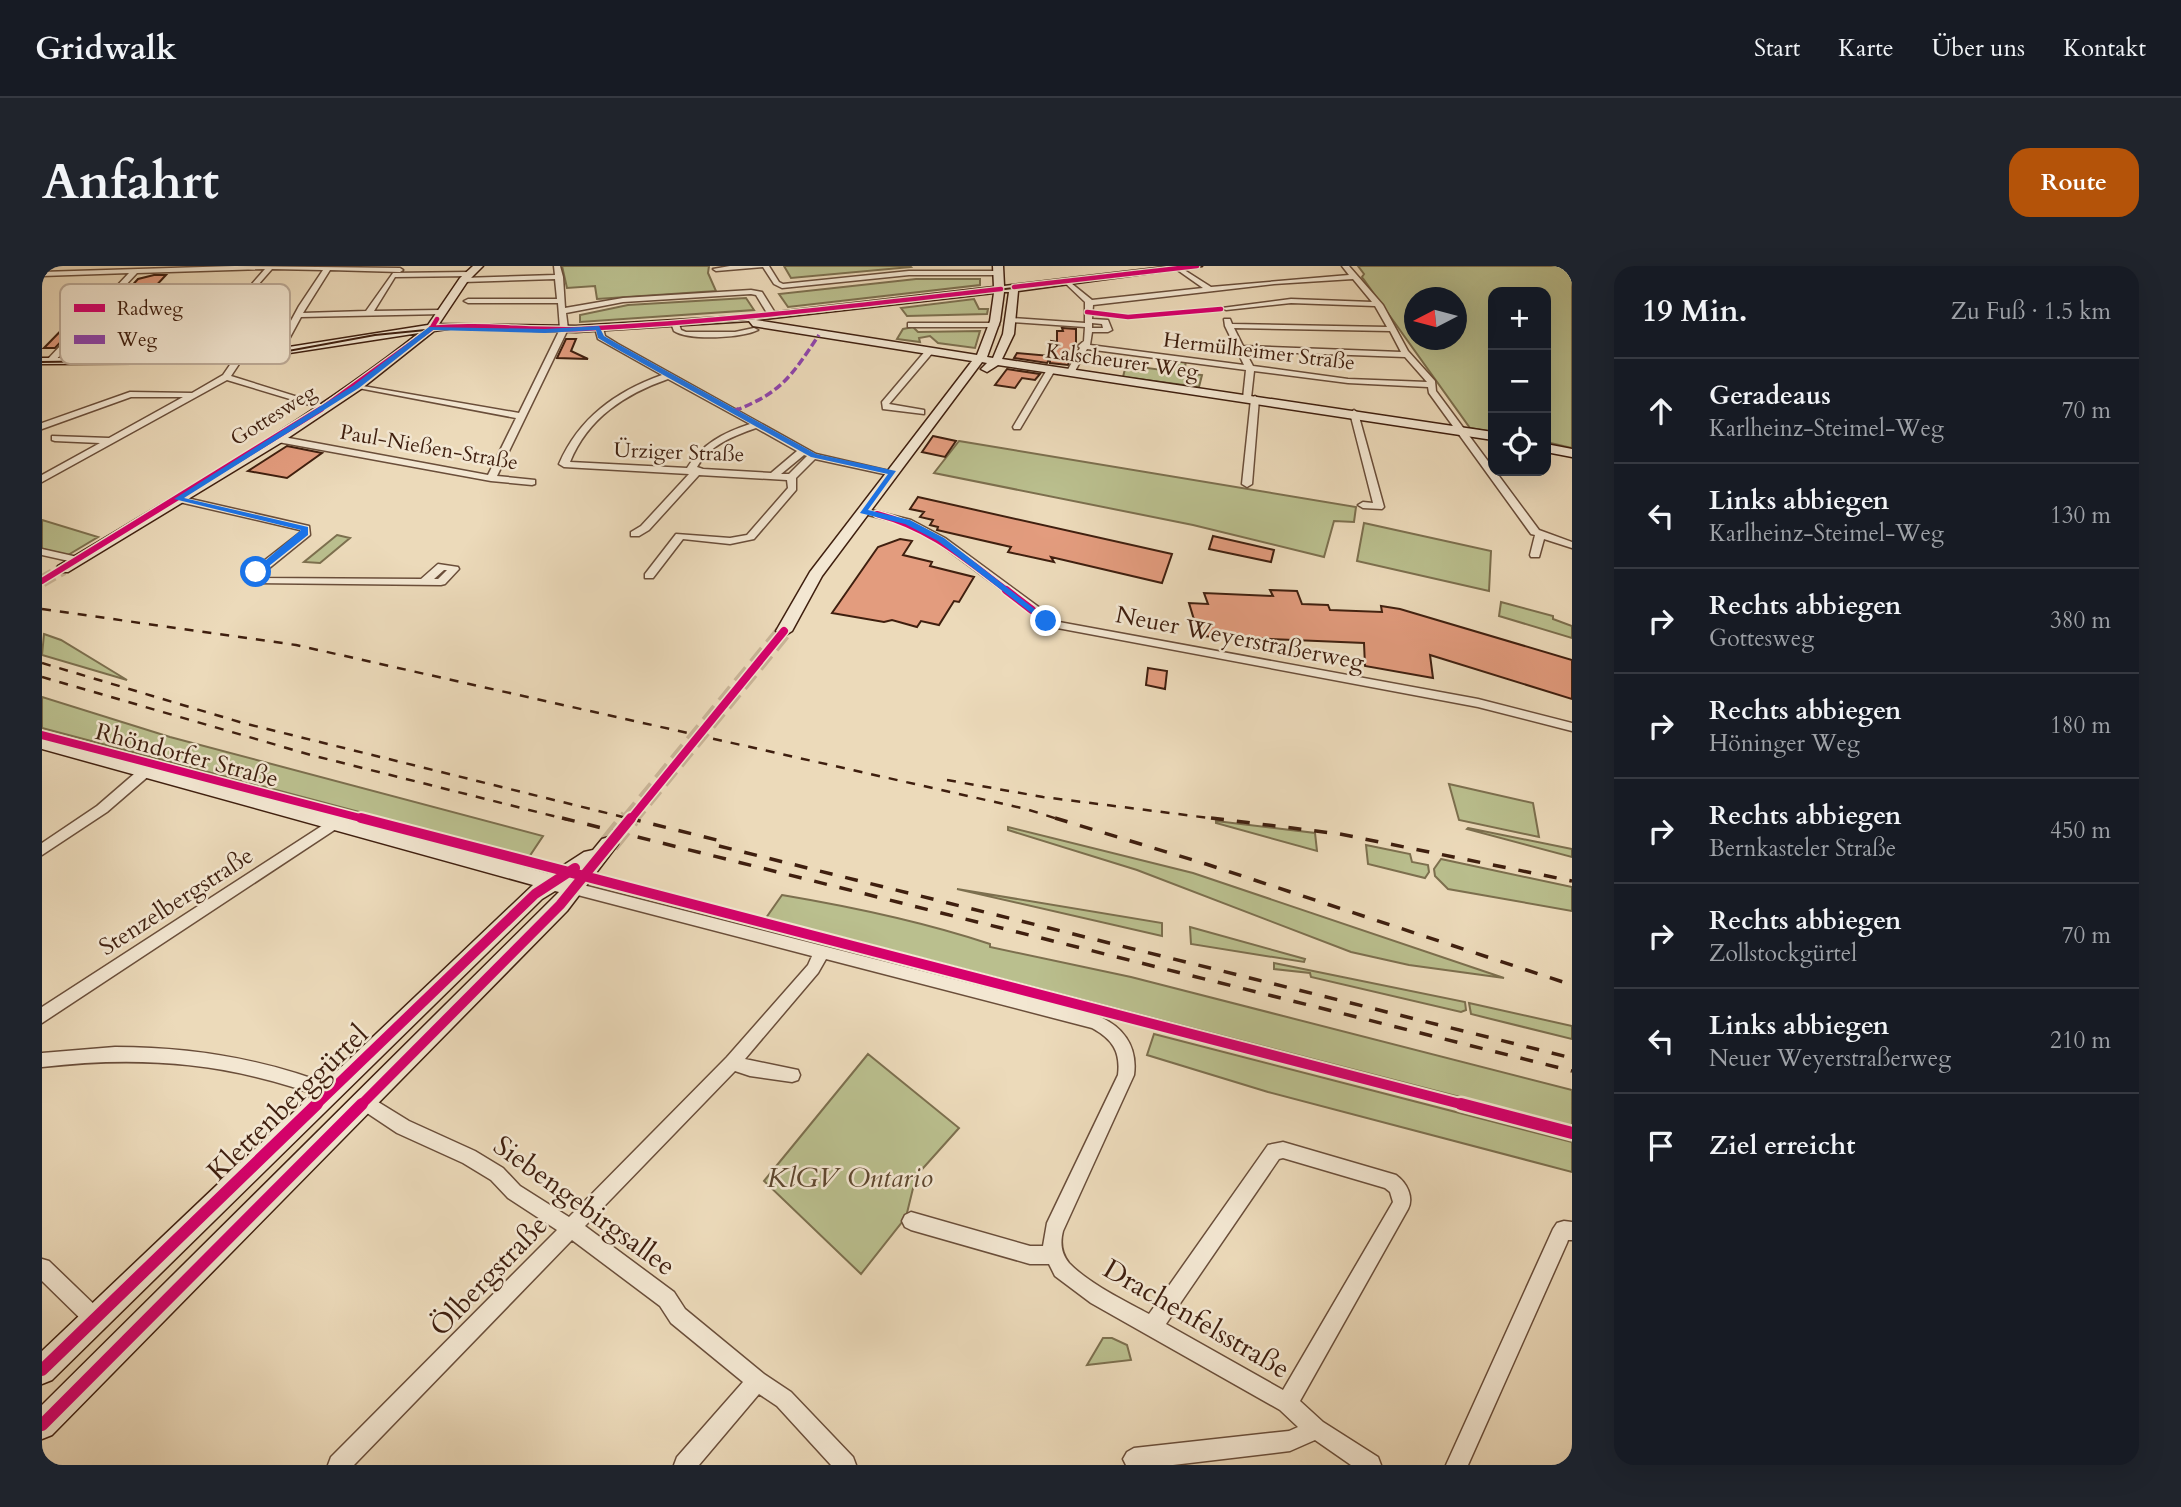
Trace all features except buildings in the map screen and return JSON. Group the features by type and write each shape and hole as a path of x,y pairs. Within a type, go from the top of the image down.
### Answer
{"street":[{"path":"68,274 81,266"},
{"name":"Gottesweg","path":"63,569 278,439 357,387 436,320 453,301 466,277 478,266"},
{"path":"491,478 564,330 560,277 556,266"},
{"path":"716,269 760,266"},
{"path":"766,266 776,283 782,286 928,269 999,269 1001,289 995,325 978,359 799,600 784,631"},
{"path":"290,351 436,320 454,325 564,330 747,318 1197,266"},
{"path":"1345,266 1391,325 1390,329 1540,536 1572,545"},
{"path":"1066,281 1089,303 1320,277 1353,277 1358,274 1356,266"},
{"path":"42,274 270,267 400,270 466,277 560,277"},
{"path":"255,284 270,267"},
{"path":"1178,268 1210,290 1226,308"},
{"path":"290,330 327,270"},
{"path":"369,313 393,275 400,270"},
{"path":"122,284 134,272"},
{"path":"957,389 997,362 1011,320 1014,287 1012,275"},
{"path":"1210,290 1225,294"},
{"path":"563,312 623,300 754,292 759,293 774,316"},
{"path":"1234,300 1243,306"},
{"path":"468,301 562,301"},
{"path":"1247,484 1250,369 1221,309 1299,301 1375,303"},
{"path":"1070,373 1087,341 1089,303"},
{"path":"303,306 374,304"},
{"path":"298,315 369,313 564,330"},
{"name":"Kalscheurer Weg","path":"747,318 762,326 1488,435"},
{"path":"1011,320 1087,326"},
{"path":"675,323 678,331 685,334 735,334 754,330"},
{"path":"911,325 995,325"},
{"path":"1229,326 1390,329"},
{"path":"599,328 601,337 813,456 893,473"},
{"path":"46,361 60,347"},
{"path":"1240,348 1409,355"},
{"name":"Hermülheimer Straße","path":"1081,349 1348,381 1431,385"},
{"path":"920,412 885,406 929,351"},
{"path":"42,479 226,377 235,364"},
{"path":"1017,426 1051,370"},
{"name":"Ürziger Straße","path":"668,376 638,387 602,410 570,444 564,464 695,469 791,477"},
{"path":"226,377 326,407"},
{"path":"357,387 522,416"},
{"path":"42,426 130,394 194,395"},
{"path":"1354,413 1379,507 1363,505"},
{"path":"635,534 645,528 695,469 707,448 723,438 759,424"},
{"path":"55,438 112,441"},
{"name":"Paul-Nießen-Straße","path":"278,439 491,478 532,482"},
{"path":"1551,449 1572,453"},
{"path":"774,475 803,451"},
{"path":"649,576 680,536 730,541 750,537 793,488 791,477 813,456"},
{"path":"177,499 305,528 306,533 251,576 253,582 424,582"},
{"name":"Neuer Weyerstraßerweg","path":"861,515 926,532 1056,625 1478,703 1572,727"},
{"path":"1535,555 1540,536"},
{"path":"42,552 78,560"},
{"name":"Rhöndorfer Straße","path":"42,743 552,883 1095,1022 1115,1033 1124,1044 1129,1063 1126,1075 1054,1230 1051,1241 1054,1255"},
{"path":"42,850 102,809 146,771"},
{"name":"Stenzelbergstraße","path":"42,1016 334,823"},
{"name":"Klettenberggürtel","path":"42,1370 535,894 609,844 575,889 42,1424"},
{"name":"Ölbergstraße","path":"339,1465 733,1062 813,969 823,951"},
{"path":"42,1060 147,1053 203,1058 273,1071 330,1092"},
{"path":"733,1062 750,1069 792,1075"},
{"name":"Siebengebirgsallee","path":"365,1102 403,1127 478,1162 497,1174 514,1192 572,1229 667,1299 678,1317 757,1381 784,1399 845,1465"},
{"path":"1153,1326 1274,1151 1283,1150 1377,1176 1398,1187 1402,1203 1287,1403"},
{"path":"911,1221 1030,1255 1054,1255"},
{"path":"1457,1465 1560,1236 1564,1230 1572,1231"},
{"name":"Drachenfelsstraße","path":"1054,1255 1062,1269 1098,1296 1287,1403 1316,1429 1370,1465"},
{"path":"42,1268 95,1319"},
{"path":"685,1465 757,1381"},
{"path":"1134,1459 1290,1441 1316,1429"}],"green space":[{"path":"562,266 709,266 708,273 716,291 597,299 595,286 567,288"},
{"path":"784,266 910,266 911,267 791,278"},
{"path":"1358,266 1572,266 1572,448 1551,443 1551,287 1488,287 1488,431 1470,428 1414,350 1467,350 1467,287 1404,287 1404,336 1362,277 1364,274"},
{"path":"916,279 980,279 980,285 788,307 779,294"},
{"path":"746,298 754,310 580,322 580,315 628,305"},
{"path":"974,299 979,309 988,309 987,314 907,316 901,308"},
{"path":"913,327 918,332 980,331 975,348 938,343 930,336 919,338 920,342 897,339 903,329"},
{"path":"1173,359 1186,361 1184,373 1202,375 1199,387 1123,377 1126,365 1169,371"},
{"path":"959,441 1356,507 1354,522 1334,521 1324,557 1193,525 934,473"},
{"path":"42,520 98,537 68,555 42,549"},
{"path":"1364,523 1491,551 1489,591 1357,561"},
{"path":"337,535 350,538 320,563 304,562"},
{"path":"1501,602 1553,616 1553,619 1572,626 1572,638 1499,616"},
{"path":"44,634 61,640 127,680 42,655"},
{"path":"42,697 170,737 543,836 529,857 42,728"},
{"path":"1449,784 1533,803 1539,837 1459,820"},
{"path":"1216,823 1315,833 1317,851"},
{"path":"1008,827 1193,873 1504,978 1409,965 1351,952 1137,870 1008,830"},
{"path":"1467,829 1572,849 1572,857"},
{"path":"1366,845 1410,854 1412,862 1428,865 1429,872 1425,878 1368,864"},
{"path":"1441,859 1572,887 1572,911 1448,889 1435,876 1434,869"},
{"path":"957,889 1162,923 1162,936"},
{"path":"782,895 913,922 990,944 990,947 1131,977 1572,1090 1572,1126 766,918"},
{"path":"1190,927 1305,959 1304,962 1191,944"},
{"path":"832,944 1053,1002 1051,1005 830,948"},
{"path":"1274,963 1465,1002 1466,1010 1461,1012 1311,977 1310,973 1274,969"},
{"path":"1469,1003 1572,1026 1572,1039 1471,1014"},
{"path":"1154,1034 1572,1142 1572,1172 1268,1092 1147,1055"},
{"name":"KlGV Ontario","path":"868,1054 959,1128 916,1176 906,1217 861,1274 764,1181"},
{"path":"1103,1338 1112,1338 1127,1345 1131,1360 1087,1365"}],"tunnel":[{"path":"42,581 63,569"},
{"path":"629,820 784,631"},
{"path":"609,844 630,818"}],"tram line":[{"path":"290,351 375,335 446,328 563,331 739,320 1201,266"},
{"path":"42,362 60,362"}],"railway":[{"path":"42,609 296,645 1026,809 1061,820"},
{"path":"42,663 243,723 635,820"},
{"path":"42,677 311,755 569,820"},
{"path":"947,780 1043,797 1225,820"},
{"path":"562,818 1572,1071"},
{"path":"628,818 729,843"},
{"path":"1055,818 1206,864 1572,985"},
{"path":"1211,818 1340,834 1572,881"},
{"path":"719,846 1572,1058"}],"marked path":[{"path":"734,411 762,400 786,383 819,335"}],"cycle path":[{"path":"1014,287 1197,266"},
{"path":"431,328 464,325 576,329 730,320 1001,289"},
{"path":"1087,312 1128,317 1221,309"},
{"path":"42,581 290,430 385,364 431,329 437,319"},
{"path":"877,514 908,522 941,540 1032,610"},
{"path":"42,1425 560,905 784,631"},
{"path":"42,735 1572,1133"},
{"path":"42,1370 535,894 575,868"}],"route":[{"path":"256,572 306,533 305,528 177,499 278,439 357,387 431,328 545,331 599,328 601,337 615,346 813,456 893,473 863,511 908,522 941,540 1046,621"}]}
